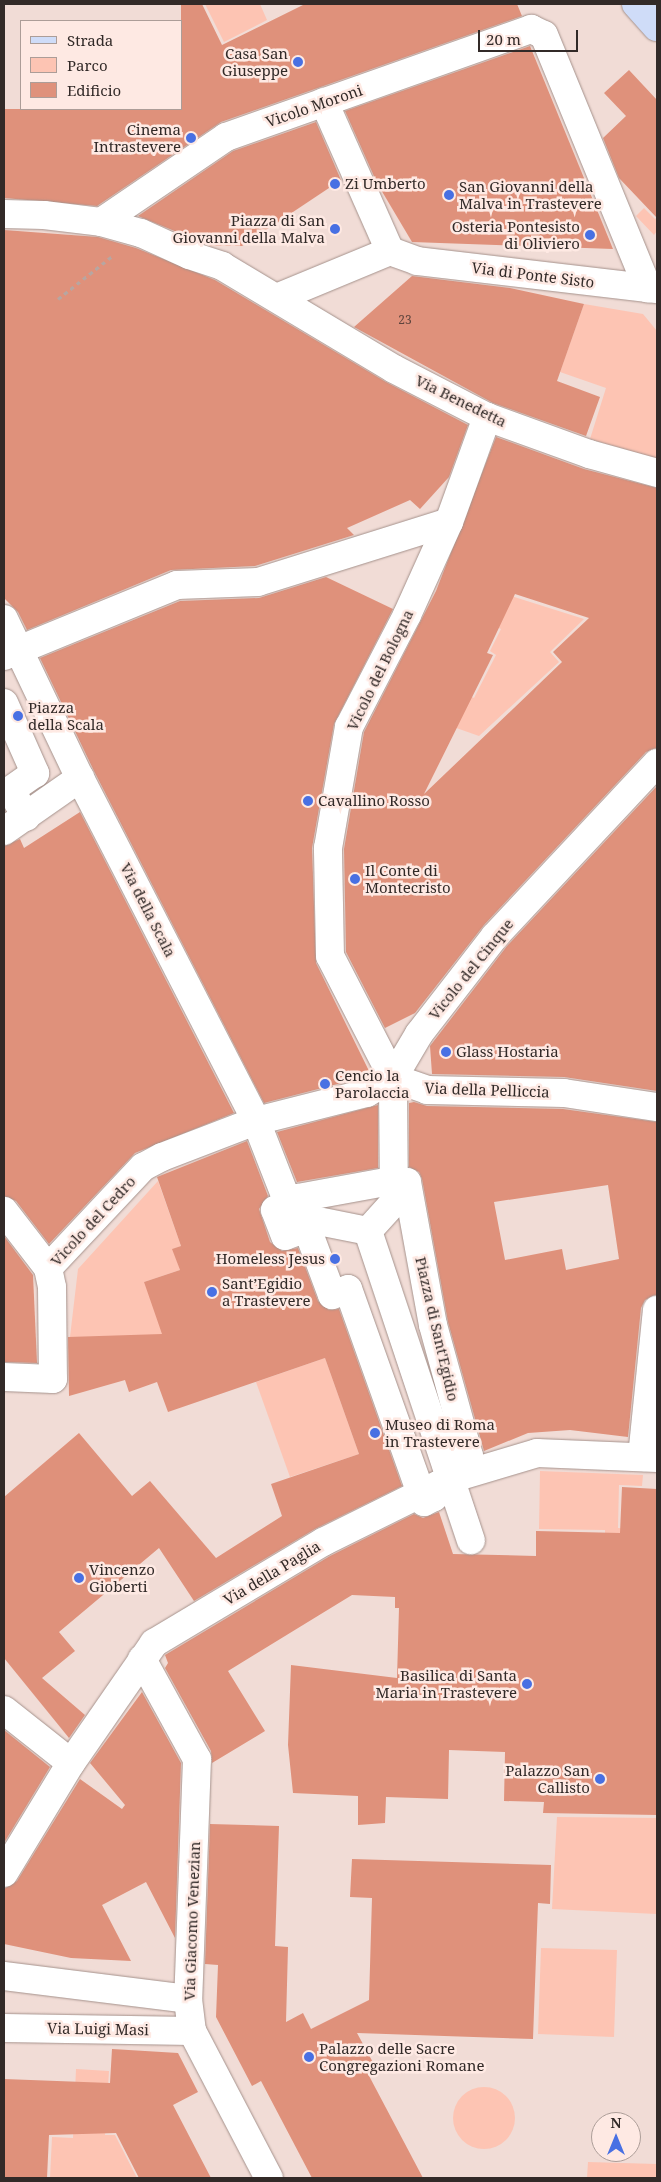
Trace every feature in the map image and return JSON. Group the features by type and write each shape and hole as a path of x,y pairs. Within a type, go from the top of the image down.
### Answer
{"main road":[{"path":"636,4 657,27"}],"street":[{"name":"Vicolo Moroni","path":"101,222 226,137 531,29 544,35 652,289"},
{"path":"279,297 390,251 324,102"},
{"name":"Via Benedetta","path":"4,214 44,215 101,222 141,233 189,255 222,266 279,297 394,369 487,417 589,454 657,473"},
{"name":"Via di Ponte Sisto","path":"390,251 417,261 652,289"},
{"name":"Vicolo del Bologna","path":"393,1078 330,956 328,848 349,727 407,615 448,522 487,417"},
{"path":"10,653 177,585 258,582 448,522"},
{"name":"Via della Scala","path":"4,619 10,653 80,778 256,1121 287,1204"},
{"path":"4,703 35,773 11,790 15,824 80,778"},
{"name":"Vicolo del Cinque","path":"256,1121 367,1093 393,1078 419,1034 495,936 657,763"},
{"path":"287,1204 293,1216 368,1231 394,1202 393,1078"},
{"name":"Via della Pelliccia","path":"393,1078 427,1090 564,1093 657,1107"},
{"name":"Vicolo del Cedro","path":"4,1377 26,1380 54,1379 52,1287 48,1268 143,1167 162,1157 256,1121"},
{"path":"395,1182 298,1198 275,1210 286,1236 307,1228 332,1295 348,1289 421,1493"},
{"name":"Piazza di Sant'Egidio","path":"395,1182 406,1182 433,1325 469,1456 450,1479"},
{"path":"4,1211 48,1268"},
{"name":"Piazza di Sant'Egidio","path":"368,1231 450,1479"},
{"path":"650,1457 657,1310"},
{"name":"Via della Paglia","path":"4,1873 71,1763 154,1643 322,1542 450,1479 537,1453 650,1457"},
{"path":"450,1479 471,1540"},
{"name":"Via Giacomo Venezian","path":"142,1659 197,1759 188,1999 192,2030 269,2178"},
{"path":"4,1710 71,1763"},
{"path":"4,1976 188,1999"},
{"name":"Via Luigi Masi","path":"4,2028 192,2030"}],"path":[{"path":"58,299 141,233"}],"green space":[{"path":"205,4 260,4 267,20 224,42"},
{"path":"644,208 655,219 657,217 657,231 654,235 636,216"},
{"path":"584,304 643,314 657,331 657,459 590,439 606,388 560,372"},
{"path":"505,594 584,619 550,652 559,662 479,736 445,724 458,690 474,698 496,655 490,651 501,629 490,624"},
{"path":"158,1181 181,1246 173,1249 180,1270 144,1282 213,1337 70,1337 78,1269"},
{"path":"325,1358 359,1454 290,1477 256,1382"},
{"path":"540,1471 643,1475 642,1486 619,1485 618,1528 634,1529 605,1555 605,1530 539,1529"},
{"path":"557,1817 657,1818 657,1914 552,1909"},
{"path":"541,1948 617,1950 614,2037 538,2034"},
{"path":"76,2069 109,2071 105,2135 115,2135 137,2178 50,2178 52,2137 73,2138"},
{"path":"478,2087 490,2087 506,2096 513,2106 515,2118 513,2130 506,2140 490,2149 478,2149 467,2144 458,2135 453,2124 453,2112 458,2101 467,2092"},
{"path":"588,2162 657,2164 657,2178 587,2178"}],"building":[{"path":"181,4 202,4 222,45 305,4 517,4 522,16 221,122 97,206 4,198 4,109 182,110"},
{"path":"530,46 613,249 412,242 377,183 345,111"},
{"path":"629,70 657,100 657,218 619,178 603,138 626,116 604,93"},
{"path":"316,122 341,180 242,246 211,246 138,216 233,151"},
{"path":"4,230 98,237 136,248 215,280 386,382 468,425 449,477 420,509 410,500 347,528 354,535 255,566 171,570 27,630 18,612 4,598"},
{"path":"412,276 510,288 584,304 557,381 600,397 586,436 493,403 354,327"},
{"path":"496,437 584,469 657,488 657,748 646,752 484,925 415,1013 385,1028 346,952 344,849 364,732 436,591","holes":["515,594 589,618 553,652 562,662 424,794 493,655 487,653"]},
{"path":"326,577 393,609 334,724 312,848 316,963 370,1073 361,1078 264,1103 94,771 40,658 180,601 259,598"},
{"path":"657,786 657,1091 564,1077 432,1074 430,1046 507,946"},
{"path":"80,812 234,1113 135,1153 49,1244 16,1201 4,1196 4,846 20,839 24,848"},
{"path":"414,1102 427,1106 563,1109 657,1122 657,1295 645,1300 641,1308 628,1437 570,1430 528,1433 484,1451 448,1322 422,1179 419,1172 409,1167 409,1103","holes":["608,1185 619,1259 566,1270 562,1249 505,1260 494,1202"]},
{"path":"378,1105 378,1168 297,1182 277,1132"},
{"path":"247,1141 268,1196 259,1209 270,1242 282,1251 298,1248 318,1301 329,1310 339,1309 402,1486 315,1529 194,1601 159,1548 59,1632 75,1651 42,1678 85,1715 69,1738 4,1658 4,1497 79,1433 132,1496 150,1481 216,1558 282,1516 271,1484 359,1454 325,1358 168,1412 157,1382 129,1392 125,1380 69,1396 68,1337 162,1334 144,1282 180,1270 172,1249 181,1246 157,1177"},
{"path":"4,1236 33,1275 37,1363 4,1362"},
{"path":"622,1487 657,1489 657,1815 543,1813 544,1802 504,1801 505,1752 449,1750 448,1799 386,1797 385,1823 358,1825 358,1796 293,1793 288,1745 291,1665 397,1678 399,1608 395,1608 395,1597 352,1595 228,1671 265,1731 212,1763 211,1751 165,1668 168,1663 165,1655 330,1556 414,1514 423,1518 439,1512 453,1554 536,1556 536,1531 620,1533"},
{"path":"142,1692 181,1763 175,1938 146,1882 102,1905 131,1961 71,1958 4,1944 4,1889 17,1881 80,1779 122,1809 125,1805 90,1763"},
{"path":"4,1730 50,1767 4,1843"},
{"path":"210,1824 279,1826 275,1946 288,1947 286,2022 303,2013 311,2029 369,2000 372,1898 350,1897 352,1859 551,1865 550,1904 538,1903 533,2039 357,2033 376,2068 367,2072 423,2178 312,2178 261,2081 252,2086 216,2017 218,1965 205,1964"},
{"path":"112,2049 178,2053 198,2092 173,2105 211,2178 139,2178 116,2133 49,2135 47,2178 4,2178 4,2079 110,2083"}],"place":[{"name":"Casa San Giuseppe","path":"298,62"},
{"name":"Cinema Intrastevere","path":"191,138"},
{"name":"Zi Umberto","path":"335,184"},
{"name":"San Giovanni della Malva in Trastevere","path":"449,195"},
{"name":"Piazza di San Giovanni della Malva","path":"335,229"},
{"name":"Osteria Pontesisto di Oliviero","path":"590,235"},
{"name":"Piazza della Scala","path":"18,716"},
{"name":"Cavallino Rosso","path":"308,801"},
{"name":"Il Conte di Montecristo","path":"355,879"},
{"name":"Glass Hostaria","path":"446,1052"},
{"name":"Cencio la Parolaccia","path":"325,1084"},
{"name":"Homeless Jesus","path":"335,1259"},
{"name":"Sant’Egidio a Trastevere","path":"212,1292"},
{"name":"Museo di Roma in Trastevere","path":"375,1433"},
{"name":"Vincenzo Gioberti","path":"79,1578"},
{"name":"Basilica di Santa Maria in Trastevere","path":"527,1684"},
{"name":"Palazzo San Callisto","path":"600,1779"},
{"name":"Palazzo delle Sacre Congregazioni Romane","path":"309,2057"}]}
